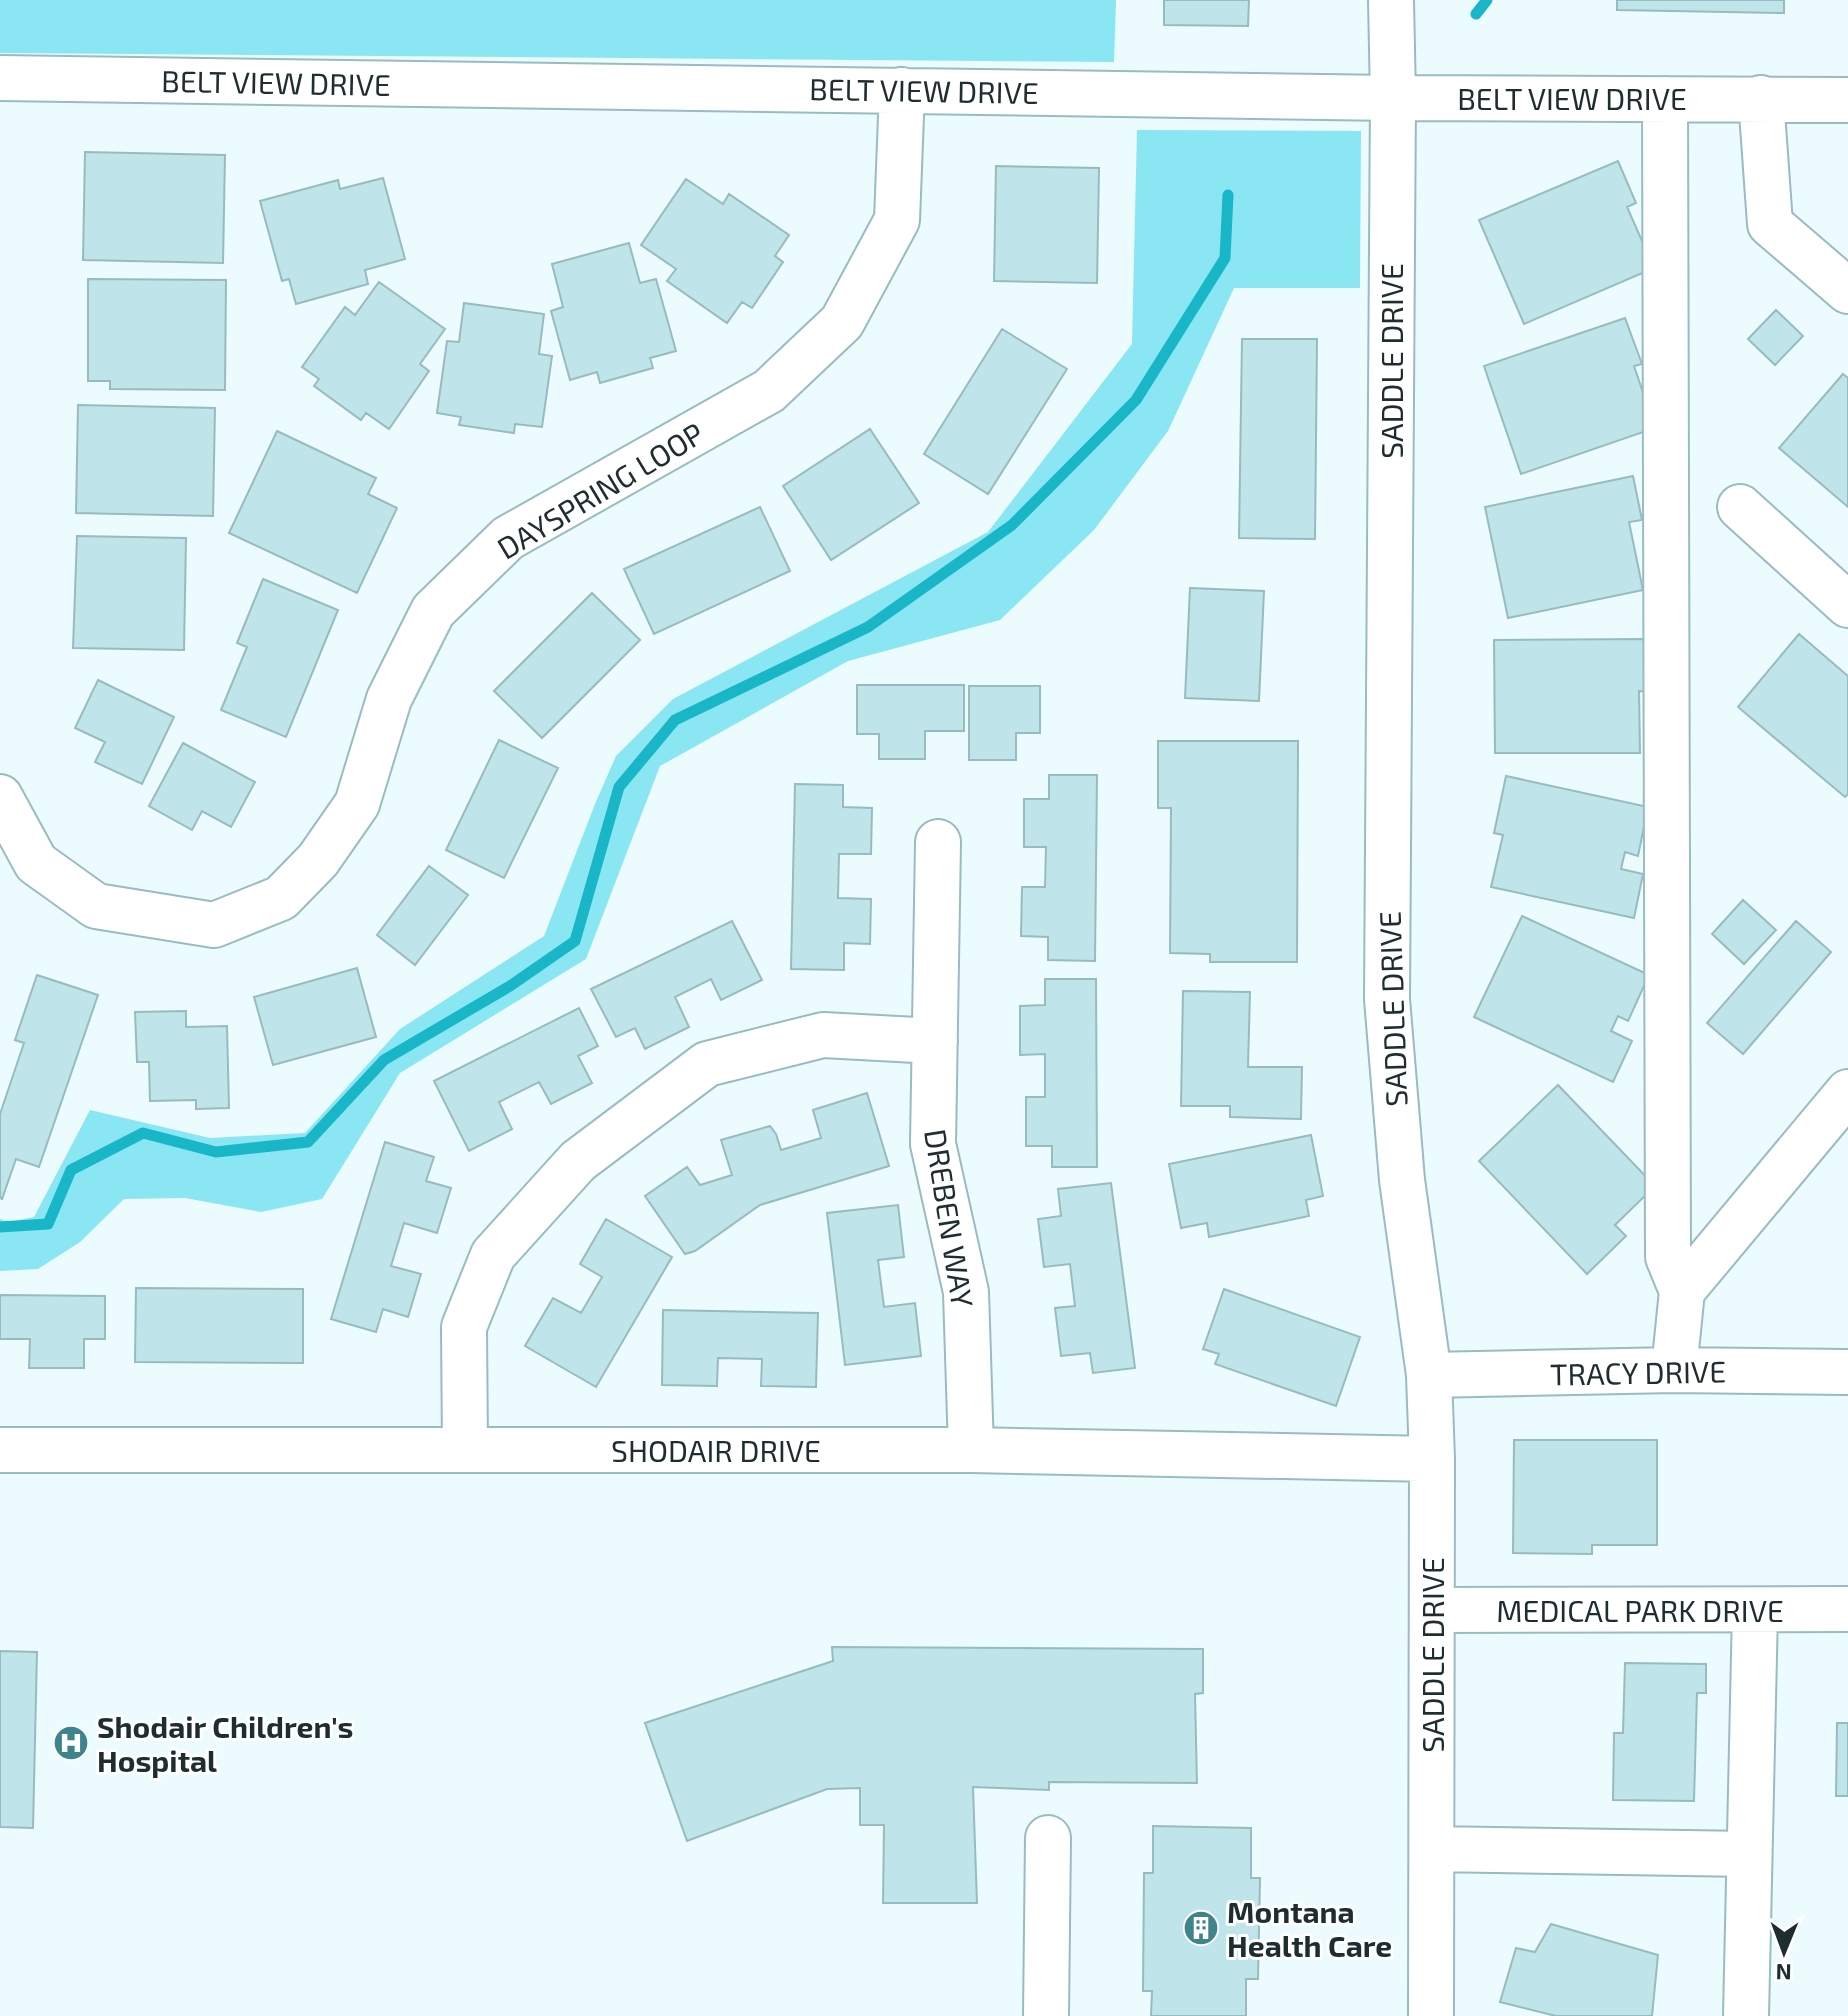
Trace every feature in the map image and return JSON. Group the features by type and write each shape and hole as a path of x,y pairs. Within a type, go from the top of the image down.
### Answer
{"street":[{"name":"SADDLE DRIVE","path":"1391,0 1387,999 1402,1180 1429,1375 1432,1459 1431,2016"},
{"name":"BELT VIEW DRIVE","path":"0,78 1393,98 1848,100"},
{"name":"DAYSPRING LOOP","path":"0,797 36,863 96,906 214,925 281,898 318,860 357,804 389,699 433,611 508,538 769,391 842,322 897,220 902,90"},
{"path":"1761,98 1770,224 1848,291"},
{"path":"1665,99 1668,1257 1682,1291 1674,1370"},
{"path":"1740,507 1848,605"},
{"name":"DREBEN WAY","path":"938,842 933,1144 966,1292 971,1450"},
{"path":"465,1449 464,1327 493,1255 578,1161 707,1064 823,1035 935,1041"},
{"path":"1682,1291 1848,1092"},
{"name":"TRACY DRIVE","path":"1429,1375 1674,1370 1848,1372"},
{"name":"SHODAIR DRIVE","path":"0,1450 971,1450 1432,1459"},
{"name":"MEDICAL PARK DRIVE","path":"1432,1610 1848,1609"},
{"path":"1746,2016 1755,1610"},
{"path":"1046,2016 1048,1838"},
{"path":"1432,1849 1749,1854"}],"shaded area":[{"path":"0,0 1116,0 1114,62 0,53"},
{"path":"1137,130 1361,131 1360,288 1234,288 1168,431 1094,530 1000,620 848,661 660,766 586,959 400,1073 322,1199 261,1212 185,1198 124,1199 80,1242 38,1269 0,1271 0,1219 9,1222 34,1217 90,1110 210,1138 305,1133 400,1029 544,936 616,756 673,699 988,532 1132,344"}],"building":[{"path":"1164,0 1249,0 1248,26 1164,25"},
{"path":"1617,0 1784,0 1784,13 1617,10"},
{"path":"85,152 225,155 223,263 83,260"},
{"path":"1618,161 1636,203 1627,207 1654,268 1524,324 1479,220"},
{"path":"996,166 1099,168 1097,283 994,281"},
{"path":"383,178 405,259 365,270 368,284 296,304 289,279 282,281 260,201 338,180 340,189"},
{"path":"686,179 723,204 729,194 789,235 775,256 783,262 752,308 742,302 727,323 667,281 676,269 641,245"},
{"path":"629,243 640,283 656,279 676,351 650,358 653,368 600,383 597,372 570,380 551,311 563,307 552,264"},
{"path":"88,279 226,280 225,390 110,389 110,381 88,381"},
{"path":"379,282 445,329 420,364 429,371 389,429 366,413 361,420 314,386 319,379 302,367 345,307 355,315"},
{"path":"464,303 544,314 539,354 552,356 542,427 515,424 514,433 459,425 461,417 437,413 447,341 459,342"},
{"path":"1776,310 1803,336 1775,365 1748,339"},
{"path":"1625,318 1642,364 1634,366 1655,428 1521,474 1484,366"},
{"path":"1002,329 1067,369 988,494 924,454"},
{"path":"1242,339 1317,339 1315,539 1239,538"},
{"path":"1843,374 1848,378 1848,507 1779,448"},
{"path":"78,405 215,408 213,516 76,513"},
{"path":"870,429 919,503 831,560 783,486"},
{"path":"277,431 376,478 368,494 397,508 357,593 229,533"},
{"path":"1633,476 1642,520 1629,522 1643,590 1508,618 1485,507"},
{"path":"760,507 790,571 654,634 624,569"},
{"path":"77,536 186,538 184,650 73,648"},
{"path":"263,579 338,610 286,737 221,710 247,647 237,643"},
{"path":"1190,588 1264,591 1259,701 1185,698"},
{"path":"592,593 640,640 542,738 494,691"},
{"path":"1799,634 1848,676 1848,794 1845,797 1738,707"},
{"path":"1649,639 1649,692 1639,691 1640,753 1495,753 1494,640"},
{"path":"98,680 174,717 142,784 95,762 105,742 75,728"},
{"path":"857,685 964,685 964,731 925,731 925,759 879,759 879,734 857,734"},
{"path":"969,686 1040,686 1040,733 1016,733 1016,760 969,760"},
{"path":"499,740 558,768 504,878 446,850"},
{"path":"1158,741 1298,741 1297,962 1210,962 1210,954 1170,953 1171,808 1158,808"},
{"path":"183,743 255,782 231,827 202,811 192,830 149,806"},
{"path":"1049,775 1097,775 1095,961 1048,960 1048,937 1021,936 1022,887 1045,887 1046,847 1024,847 1024,799 1049,799"},
{"path":"1506,776 1648,807 1638,856 1625,852 1621,869 1643,874 1634,918 1491,887 1503,835 1494,833"},
{"path":"795,784 843,785 843,807 872,808 871,854 839,854 838,898 871,899 870,944 844,943 844,970 791,969"},
{"path":"429,866 468,895 415,965 377,935"},
{"path":"1743,900 1776,930 1744,964 1712,934"},
{"path":"1522,916 1649,975 1628,1021 1618,1016 1611,1031 1632,1041 1613,1082 1474,1017"},
{"path":"732,921 762,980 721,1000 711,979 675,997 689,1027 645,1049 635,1028 616,1037 591,989"},
{"path":"1796,921 1831,952 1743,1054 1707,1023"},
{"path":"357,968 376,1037 273,1065 254,997"},
{"path":"37,975 98,995 39,1167 16,1159 2,1199 0,1114 24,1043 15,1040"},
{"path":"1045,979 1096,979 1097,1167 1052,1167 1052,1146 1026,1146 1026,1097 1045,1097 1045,1054 1020,1055 1020,1006 1045,1005"},
{"path":"1183,991 1250,992 1248,1067 1302,1067 1301,1119 1230,1117 1230,1106 1181,1106"},
{"path":"579,1008 598,1046 578,1056 592,1083 551,1104 539,1082 499,1102 512,1129 469,1151 434,1081"},
{"path":"186,1011 186,1027 227,1026 229,1108 196,1109 196,1100 150,1101 149,1062 137,1062 135,1012"},
{"path":"1558,1085 1655,1186 1615,1225 1626,1236 1587,1274 1479,1161"},
{"path":"867,1093 889,1166 760,1205 695,1251 685,1254 645,1196 687,1167 700,1185 732,1175 721,1140 770,1126 781,1150 821,1138 813,1110"},
{"path":"1311,1135 1323,1196 1306,1200 1309,1216 1209,1237 1207,1223 1181,1228 1169,1164"},
{"path":"385,1142 434,1157 426,1181 451,1188 437,1233 404,1223 391,1266 421,1274 408,1317 383,1309 376,1332 331,1319"},
{"path":"1111,1183 1135,1368 1093,1373 1090,1353 1061,1356 1055,1308 1075,1306 1070,1264 1044,1267 1038,1219 1061,1216 1058,1189"},
{"path":"898,1205 904,1257 878,1260 884,1307 915,1303 921,1356 845,1365 827,1213"},
{"path":"606,1219 672,1257 596,1387 525,1346 553,1298 581,1313 602,1277 580,1264"},
{"path":"136,1288 303,1289 303,1363 135,1362"},
{"path":"1224,1289 1360,1337 1336,1406 1215,1364 1219,1354 1203,1349"},
{"path":"0,1295 105,1296 105,1339 84,1339 84,1368 29,1368 30,1339 0,1339"},
{"path":"663,1310 818,1313 816,1387 761,1386 762,1359 718,1358 717,1386 662,1385"},
{"path":"1514,1440 1657,1440 1657,1545 1592,1545 1592,1554 1513,1553"},
{"path":"832,1647 1203,1649 1203,1693 1195,1694 1197,1783 1049,1782 1049,1790 973,1787 977,1903 883,1903 884,1825 860,1825 860,1788 827,1789 687,1841 645,1723 833,1661"},
{"path":"0,1651 37,1652 33,1828 0,1827"},
{"path":"1625,1663 1706,1664 1706,1693 1697,1693 1694,1801 1613,1800 1614,1733 1623,1733"},
{"path":"1837,1723 1848,1723 1848,1796 1836,1796"},
{"name":"Montana Health Care","path":"1153,1826 1251,1828 1251,1878 1260,1878 1258,1979 1246,1979 1246,2016 1151,2016 1152,1991 1143,1991 1144,1873 1153,1873"},
{"path":"1551,1924 1658,1955 1652,2016 1556,2016 1500,2002 1516,1948 1535,1952"}],"waterway":[{"path":"1476,14 1487,0"},
{"path":"0,1227 48,1224 71,1170 143,1133 216,1152 308,1142 384,1060 510,986 575,941 619,787 675,720 868,627 1012,525 1136,400 1225,258 1228,195"}],"place":[{"name":"Shodair Children's Hospital","path":"71,1743"},
{"name":"Montana Health Care","path":"1201,1928"}]}
